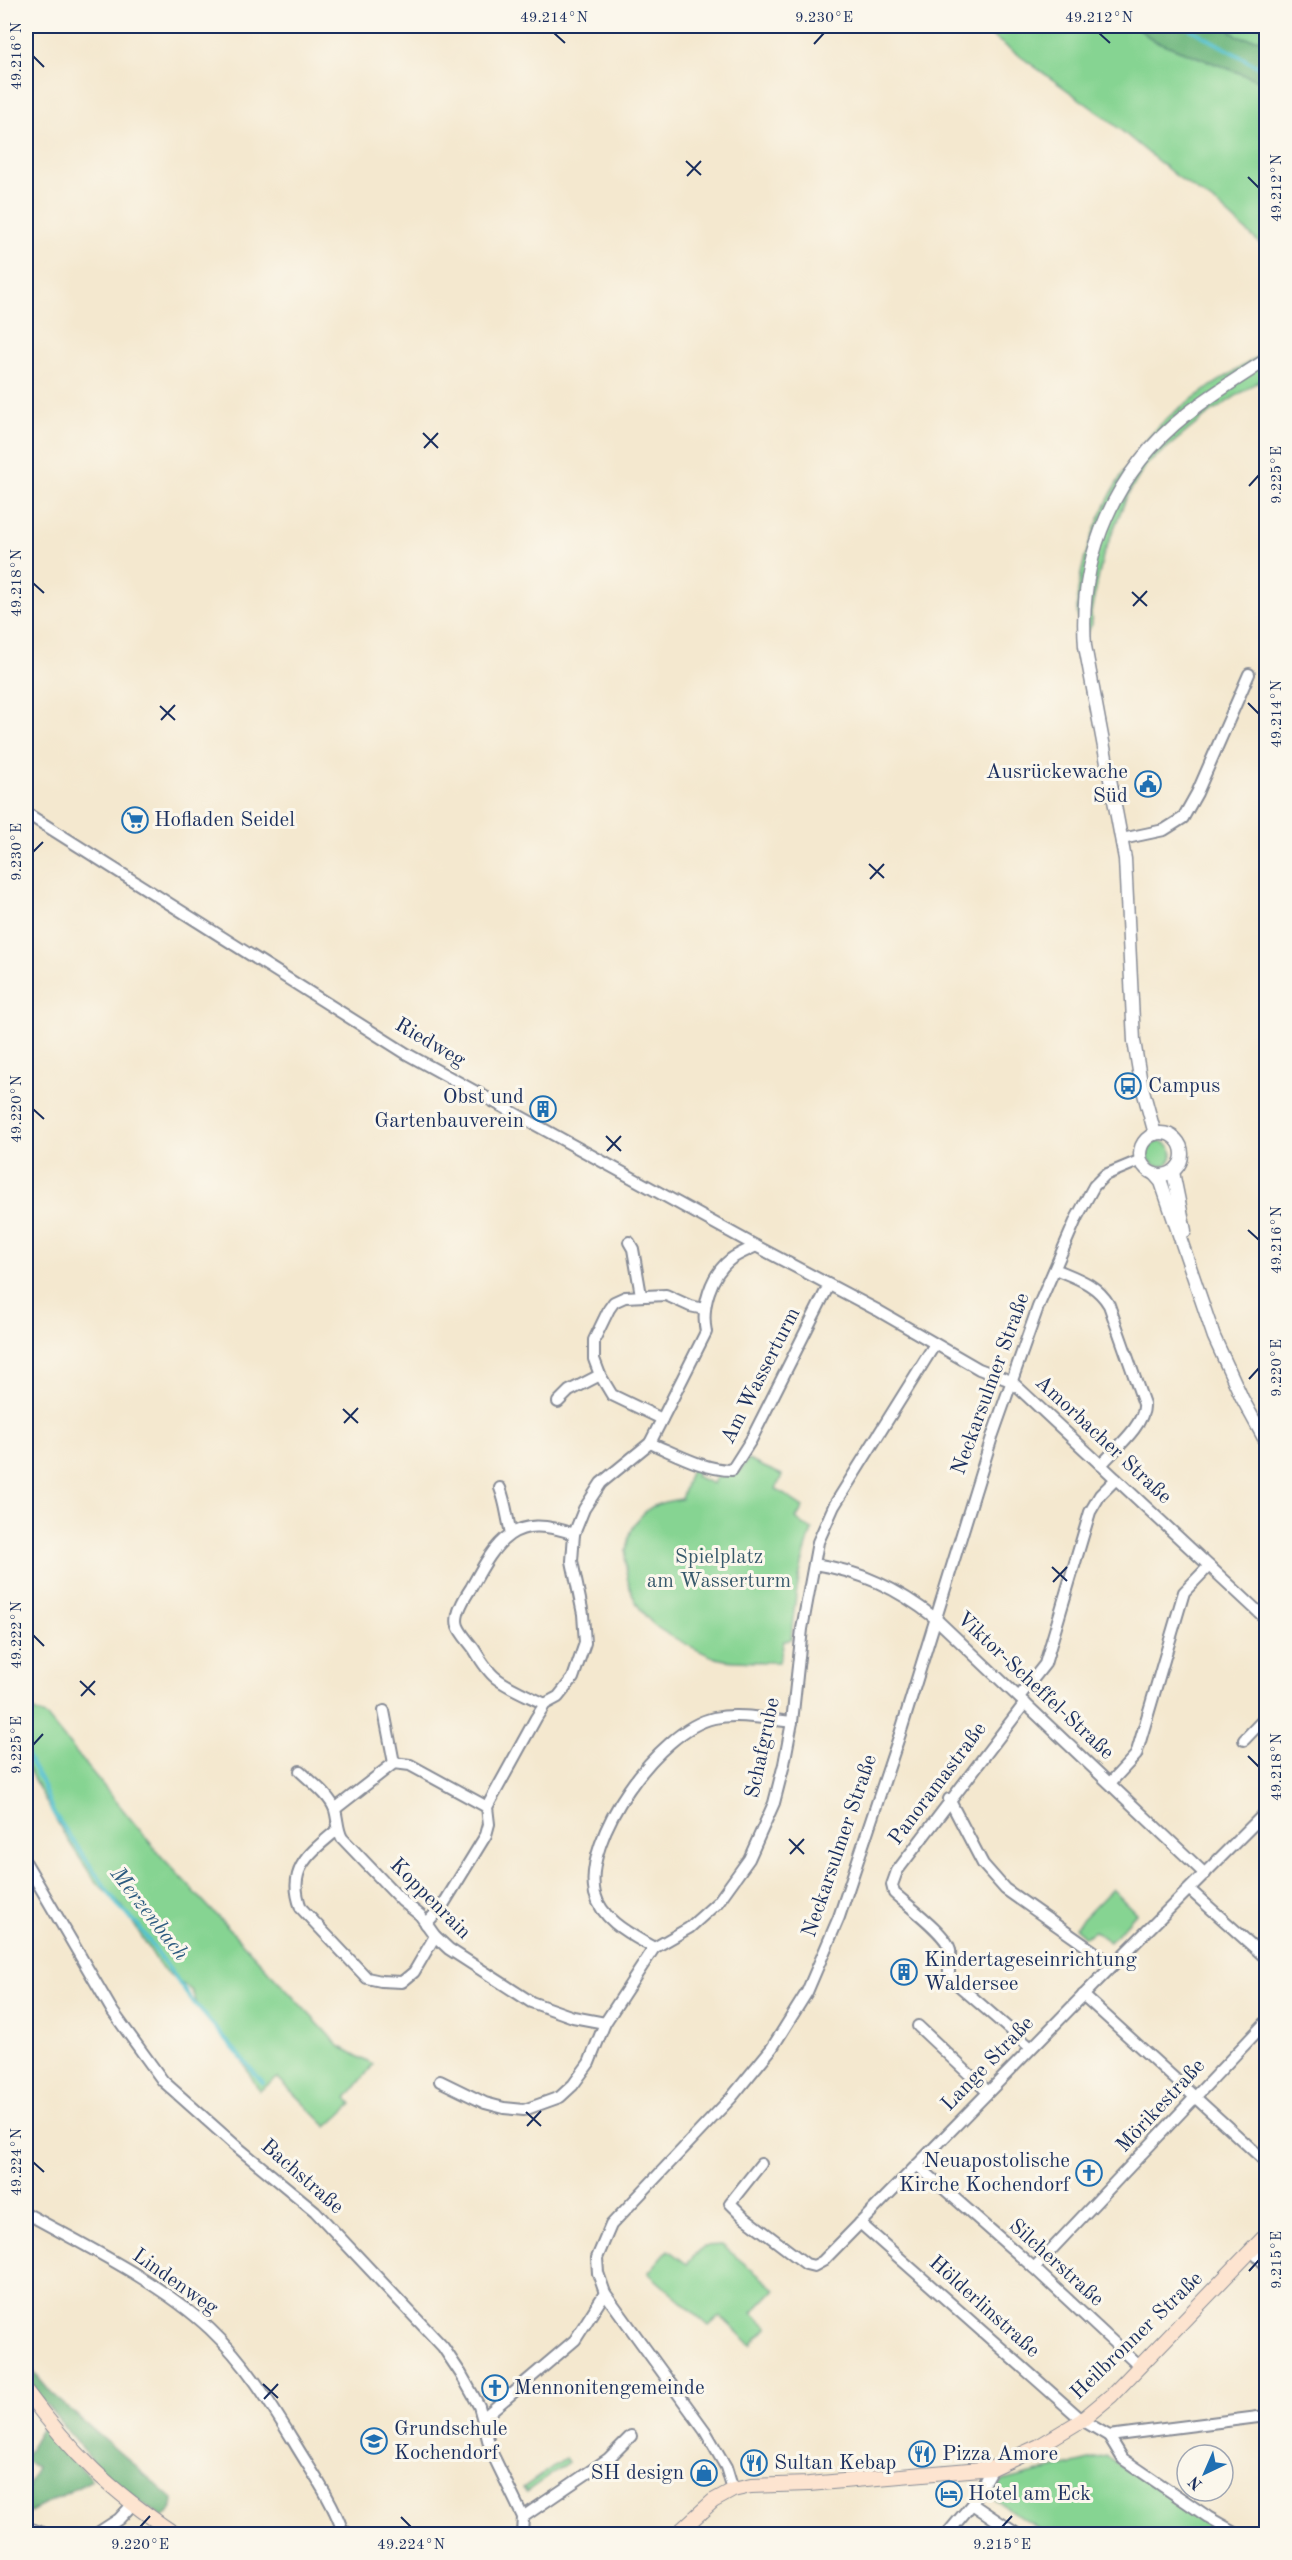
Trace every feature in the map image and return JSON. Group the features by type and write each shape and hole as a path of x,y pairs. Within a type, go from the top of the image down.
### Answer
{"main road":[{"name":"Heilbronner Straße","path":"992,2468 1039,2446 1082,2420 1140,2367 1266,2235"},
{"path":"26,2391 73,2451 132,2505 175,2535"},
{"path":"678,2535 713,2501 733,2490 751,2486 809,2484 992,2468"}],"street":[{"path":"1155,1134 1141,1083 1134,1041 1128,884 1122,839 1085,646 1085,591 1093,550 1117,494 1145,453 1188,413 1266,360"},
{"path":"1122,839 1170,828 1183,818 1197,794 1249,674"},
{"name":"Riedweg","path":"26,813 71,844 407,1054 829,1285"},
{"path":"1155,1134 1171,1136 1179,1144 1181,1160 1173,1172 1166,1175 1148,1171 1141,1160 1142,1147 1147,1139 1155,1134"},
{"name":"Neckarsulmer Straße","path":"733,2490 726,2467 705,2431 605,2293 598,2273 597,2258 611,2225 730,2098 772,2048 807,1992 839,1917 900,1734 1011,1381 1055,1269 1077,1217 1094,1186 1105,1175 1141,1160"},
{"path":"1173,1172 1195,1276"},
{"path":"1154,1174 1161,1182 1218,1347 1266,1442"},
{"path":"629,1242 633,1249 641,1295"},
{"path":"426,1924 443,1905 486,1835 489,1824 487,1807 545,1704 558,1697 573,1678 585,1643 583,1614 572,1561 574,1534 584,1509 601,1483 650,1443 706,1332 705,1301 720,1273 730,1260 756,1246"},
{"path":"1055,1269 1093,1286 1102,1294 1112,1313 1144,1404 1145,1412 1139,1424 1101,1465"},
{"name":"Amorbacher Straße","path":"829,1285 878,1310 979,1369 1011,1381 1266,1618"},
{"name":"Am Wasserturm","path":"650,1443 701,1464 721,1470 732,1470 751,1440 829,1285"},
{"path":"662,1419 612,1395 600,1375 592,1349 609,1309 614,1302 625,1297 666,1294 690,1306 704,1309"},
{"name":"Schafgrube","path":"440,2080 485,2103 504,2108 524,2110 560,2097 573,2085 590,2062 605,2023 654,1948 688,1928 718,1902 749,1859 774,1803 784,1764 792,1722 802,1629 818,1542 834,1506 934,1344"},
{"path":"558,1402 569,1391 600,1375"},
{"name":"Panoramastraße","path":"1031,2048 949,1977 948,1964 951,1951 945,1941 894,1893 892,1885 897,1871 1022,1700 1045,1664 1090,1512 1100,1495 1116,1479"},
{"path":"500,1488 506,1501 511,1533"},
{"path":"545,1704 495,1678 458,1624 463,1601 491,1550 511,1533 537,1526 557,1528 574,1534"},
{"name":"Viktor-Scheffel-Straße","path":"814,1564 849,1570 886,1585 935,1618 1206,1874"},
{"path":"1110,1783 1136,1755 1184,1592 1209,1566"},
{"path":"384,1711 394,1762"},
{"path":"654,1948 618,1926 604,1913 596,1894 594,1866 609,1823 628,1791 669,1743 687,1729 714,1719 735,1717 792,1722"},
{"path":"1244,1740 1266,1717"},
{"path":"335,1809 394,1762 410,1765 487,1807"},
{"path":"300,1771 335,1809 337,1830 306,1856 296,1877 297,1897 301,1908 367,1978 381,1981 402,1982 414,1972 435,1936"},
{"path":"949,1799 992,1875 1005,1889 1113,1965"},
{"name":"Lange Straße","path":"761,2164 730,2203 744,2217 806,2264 814,2266 823,2261 1083,1995 1266,1813"},
{"name":"Koppenrain","path":"337,1830 402,1900 420,1915 435,1936 449,1949 531,2002 573,2017 605,2023"},
{"name":"Bachstraße","path":"26,1863 113,2012 164,2081 236,2146 315,2211 444,2347 472,2391 483,2418 491,2451 523,2517 522,2535"},
{"path":"1190,1890 1266,1958"},
{"path":"1083,1995 1266,2162"},
{"name":"Mörikestraße","path":"1034,2268 1266,2022"},
{"path":"918,2026 988,2092"},
{"name":"Silcherstraße","path":"917,2165 1034,2268 1140,2367"},
{"name":"Lindenweg","path":"26,2212 170,2297 210,2329 261,2387 291,2447 334,2507 345,2530"},
{"name":"Hölderlinstraße","path":"860,2223 1082,2420 1109,2436"},
{"path":"1252,2251 1266,2265"},
{"path":"483,2418 575,2340 605,2293"},
{"path":"1238,2535 1123,2459 1109,2436 1266,2416"},
{"path":"523,2517 608,2459 631,2436"},
{"path":"947,2535 972,2504 992,2468"},
{"path":"972,2504 1017,2535"},
{"path":"96,2535 119,2519 132,2505"},
{"path":"26,2527 46,2535"}],"green space":[{"path":"978,26 1135,26 1153,40 1266,83 1266,249 1219,206 1175,175 1106,118"},
{"path":"1135,26 1225,26 1238,37 1266,40 1266,83 1153,40"},
{"path":"1226,26 1266,26 1266,40 1237,37"},
{"path":"1266,351 1266,376 1206,416 1146,465 1127,496 1103,556 1091,612 1092,624 1083,640 1077,608 1079,583 1095,530 1120,477 1153,432 1171,415"},
{"path":"1160,1142 1169,1145 1172,1154 1169,1163 1160,1166 1151,1163 1148,1154 1151,1145"},
{"name":"Spielplatz am Wasserturm","path":"748,1460 782,1475 776,1489 803,1507 796,1519 812,1530 798,1584 791,1640 784,1641 779,1662 720,1659 663,1631 646,1617 637,1603 626,1571 629,1538 635,1524 646,1511 654,1506 681,1499 691,1469 698,1469 695,1476 713,1484 716,1477 738,1473"},
{"path":"26,1707 47,1717 161,1856 339,2046 373,2065 347,2098 352,2104 327,2127 278,2078 259,2091 236,2050 200,2011 192,1991 162,1969 123,1907 95,1881 64,1834 26,1765"},
{"path":"1112,1889 1136,1913 1110,1942 1094,1931 1085,1937 1075,1927"},
{"path":"722,2245 775,2289 752,2313 768,2327 751,2345 720,2316 709,2326 648,2273 668,2250 687,2264 704,2246"},
{"path":"26,2363 52,2394 173,2499 168,2513 163,2517 98,2468 26,2380"},
{"path":"43,2426 92,2480 30,2512 26,2509 26,2492 37,2467 26,2462 26,2455"},
{"path":"1106,2456 1175,2500 1175,2503 1179,2503 1227,2534 1046,2534 991,2497 1002,2481"},
{"path":"565,2458 568,2462 526,2492 523,2488"}],"waterway":[{"path":"1185,26 1266,71"},
{"name":"Merzenbach","path":"26,1754 41,1781 53,1812 117,1904 138,1925 189,1997 263,2083"}],"place":[{"name":"Ausrückewache Süd","path":"1148,784"},
{"name":"Hofladen Seidel","path":"135,820"},
{"name":"Campus","path":"1128,1086"},
{"name":"Obst und Gartenbauverein","path":"543,1109"},
{"name":"Kindertageseinrichtung Waldersee","path":"904,1972"},
{"name":"Neuapostolische Kirche Kochendorf","path":"1089,2173"},
{"name":"Mennonitengemeinde","path":"495,2388"},
{"name":"Grundschule Kochendorf","path":"374,2441"},
{"name":"Pizza Amore","path":"922,2454"},
{"name":"Sultan Kebap","path":"754,2463"},
{"name":"SH design","path":"704,2473"},
{"name":"Hotel am Eck","path":"949,2494"}]}
